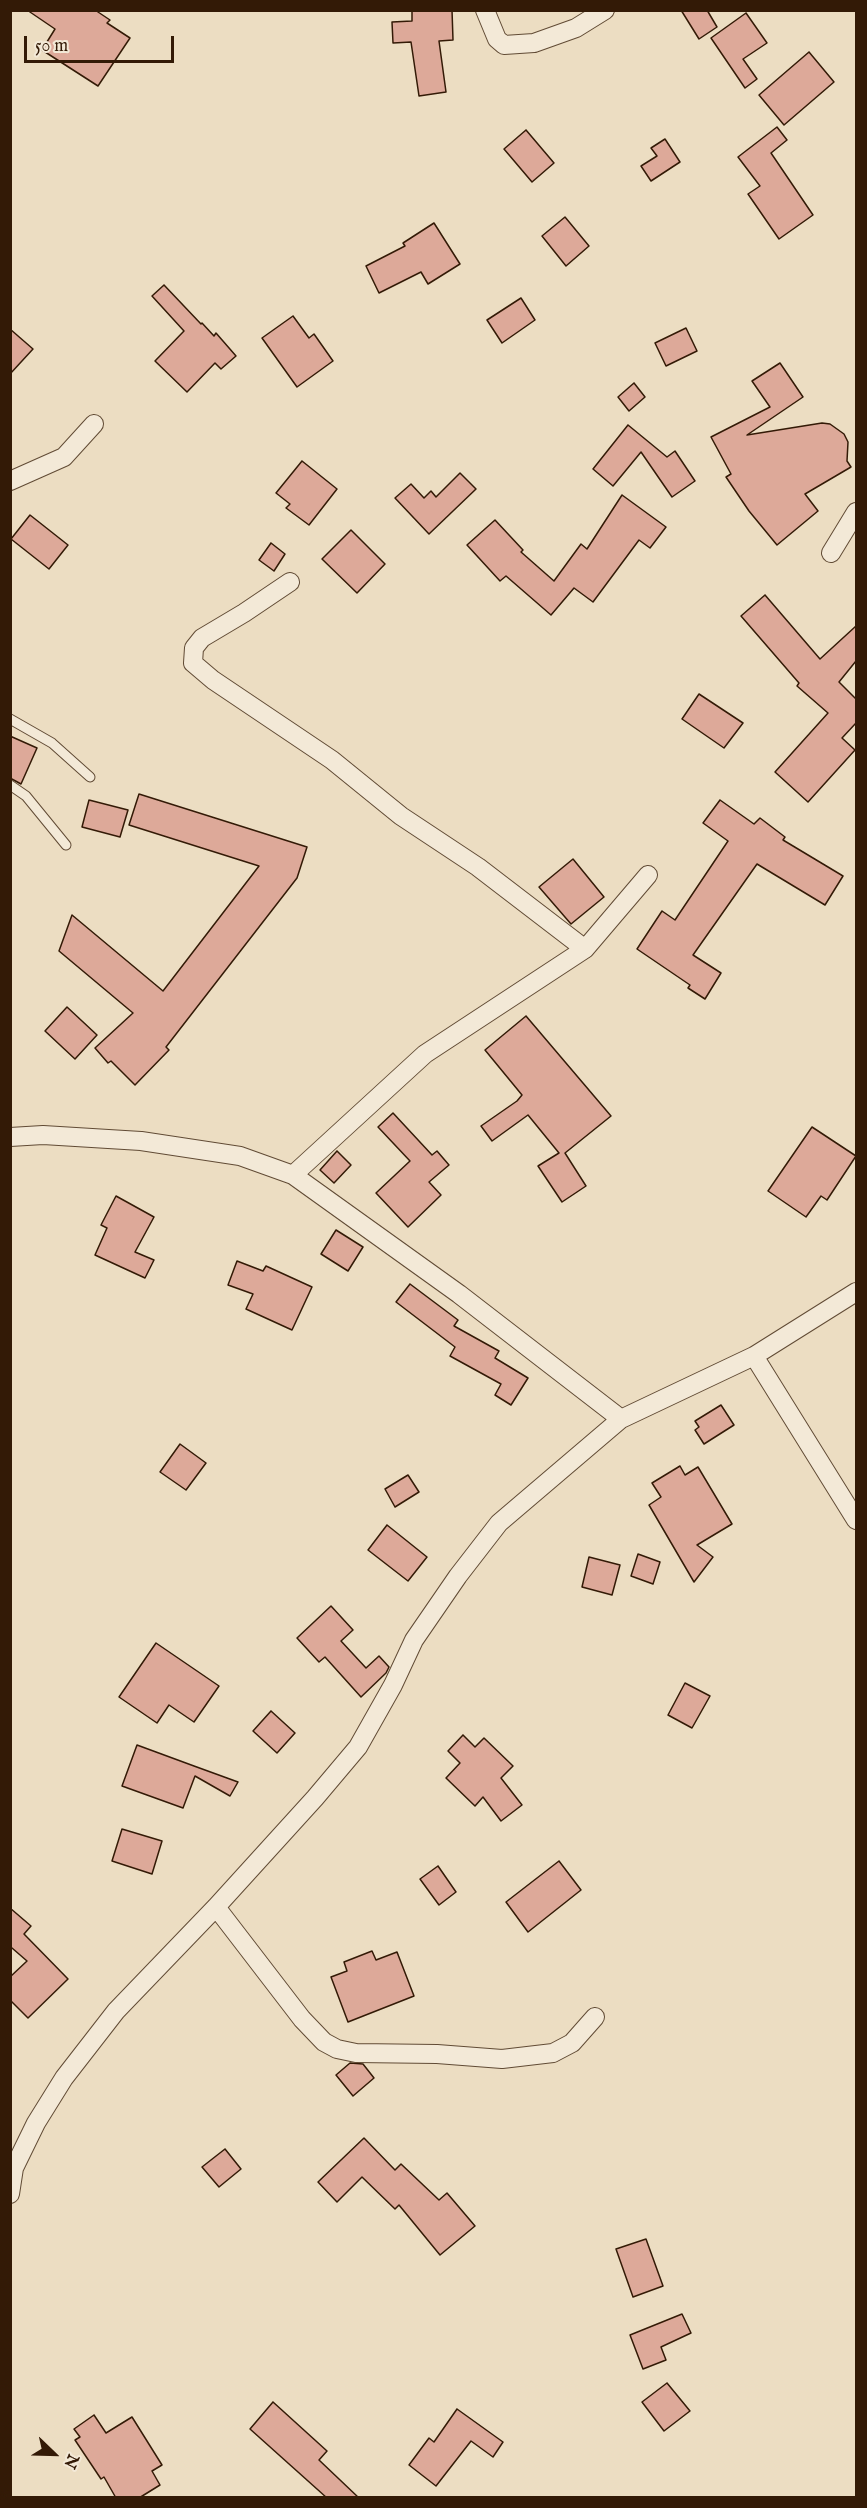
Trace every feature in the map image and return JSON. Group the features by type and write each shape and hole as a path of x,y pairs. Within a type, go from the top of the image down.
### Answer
{"street":[{"path":"485,10 497,39 504,45 534,43 576,28 605,10"},
{"path":"10,481 64,457 94,424"},
{"path":"831,553 856,512"},
{"path":"290,582 244,614 202,638 194,648 194,663 213,680 332,760 401,816 478,867 585,949"},
{"path":"293,1175 425,1054 585,949 648,875"},
{"path":"10,1137 43,1135 141,1141 240,1156 293,1175 459,1294 621,1419"},
{"path":"10,2194 14,2168 36,2123 64,2078 116,2011 216,1907 358,1747 414,1640 458,1576 499,1523 621,1419 754,1356 856,1292"},
{"path":"754,1356 856,1520"},
{"path":"216,1907 302,2019 324,2042 337,2049 356,2053 437,2054 502,2059 554,2053 572,2043 595,2017"}],"lane":[{"path":"10,719 52,743 90,777"},
{"path":"10,785 26,796 66,845"}],"building":[{"path":"27,10 95,10 110,20 107,23 130,38 98,86 42,50 55,29"},
{"path":"412,10 452,10 453,40 439,41 446,92 419,96 411,42 393,43 392,22 412,21"},
{"path":"681,10 707,10 717,27 699,39"},
{"path":"746,13 767,43 743,59 757,79 745,88 711,38"},
{"path":"809,52 834,82 784,125 759,95"},
{"path":"777,127 787,140 771,153 813,215 779,239 748,194 760,186 738,157"},
{"path":"526,130 554,163 532,182 504,149"},
{"path":"665,139 680,162 651,181 641,166 657,156 651,148"},
{"path":"565,217 589,246 566,266 542,236"},
{"path":"434,223 460,264 428,284 421,272 379,293 366,266 405,246 403,243"},
{"path":"164,285 214,336 216,333 236,356 221,369 215,363 187,392 155,361 184,331 152,296"},
{"path":"521,298 535,320 502,343 487,320"},
{"path":"293,316 309,338 314,334 333,361 297,387 262,338"},
{"path":"686,328 697,351 666,366 655,343"},
{"path":"10,329 33,349 10,374"},
{"path":"780,363 803,397 747,435 822,423 830,424 844,434 848,442 847,461 851,467 805,494 818,511 777,545 749,511 726,477 731,474 711,437 770,407 752,381"},
{"path":"634,383 645,397 629,411 618,397"},
{"path":"628,425 667,457 675,451 695,481 672,497 641,452 613,486 593,469"},
{"path":"302,461 337,489 309,525 286,508 290,504 276,493"},
{"path":"460,473 476,489 429,534 395,498 411,484 424,498 431,491 436,497"},
{"path":"622,495 666,527 650,548 639,540 593,602 574,588 551,615 506,576 500,581 467,545 495,520 523,550 521,552 554,581 581,544 587,549"},
{"path":"30,515 68,545 49,569 11,539"},
{"path":"351,530 385,564 357,593 322,559"},
{"path":"271,543 285,554 274,571 259,560"},
{"path":"765,595 820,659 856,626 856,661 839,682 856,699 856,723 842,738 855,750 808,802 775,772 828,713 797,686 799,683 741,616"},
{"path":"699,694 743,723 724,748 682,719"},
{"path":"10,736 37,748 21,784 10,778"},
{"path":"139,794 307,847 297,878 166,1047 169,1050 135,1085 111,1061 108,1063 95,1048 133,1013 59,951 72,915 163,991 259,866 129,825"},
{"path":"89,800 128,810 120,837 82,827"},
{"path":"720,800 754,824 760,818 785,837 783,840 843,876 825,905 757,864 693,955 721,973 705,999 688,988 690,985 637,949 662,911 675,920 728,841 703,823"},
{"path":"573,859 604,897 571,924 539,887"},
{"path":"67,1007 97,1035 75,1059 45,1031"},
{"path":"526,1016 611,1116 565,1153 586,1186 562,1202 538,1166 559,1153 528,1115 492,1141 481,1126 522,1095 485,1050"},
{"path":"393,1113 432,1155 437,1151 449,1165 429,1182 441,1195 408,1227 376,1193 410,1161 378,1127"},
{"path":"812,1127 856,1156 827,1200 821,1196 806,1217 768,1191"},
{"path":"337,1151 351,1165 334,1183 320,1170"},
{"path":"116,1196 154,1217 135,1252 154,1260 145,1278 95,1255 107,1228 101,1225"},
{"path":"336,1230 363,1247 348,1271 321,1254"},
{"path":"237,1261 263,1271 266,1266 312,1287 292,1330 246,1309 253,1294 228,1285"},
{"path":"410,1284 458,1320 454,1326 499,1351 495,1358 528,1378 511,1405 495,1395 501,1384 450,1356 455,1347 396,1302"},
{"path":"721,1405 734,1425 704,1444 695,1430 699,1427 695,1421"},
{"path":"180,1444 206,1463 186,1490 160,1472"},
{"path":"680,1466 685,1475 698,1467 732,1524 697,1545 713,1557 694,1582 649,1505 661,1497 652,1483"},
{"path":"408,1475 419,1492 395,1507 385,1489"},
{"path":"387,1525 427,1557 408,1581 368,1550"},
{"path":"638,1554 660,1562 653,1584 631,1576"},
{"path":"589,1557 620,1565 612,1595 582,1587"},
{"path":"331,1606 353,1630 341,1641 366,1668 379,1656 389,1667 386,1673 361,1697 325,1657 319,1662 297,1638"},
{"path":"156,1643 219,1686 194,1722 169,1705 157,1723 119,1697"},
{"path":"685,1683 710,1696 692,1728 668,1715"},
{"path":"271,1711 295,1733 277,1753 253,1731"},
{"path":"463,1735 475,1747 484,1738 513,1766 501,1778 522,1805 501,1821 483,1797 475,1806 446,1778 460,1763 448,1751"},
{"path":"137,1745 238,1782 230,1796 195,1776 183,1808 122,1786"},
{"path":"122,1829 162,1841 152,1874 112,1861"},
{"path":"559,1861 581,1890 528,1932 506,1902"},
{"path":"438,1866 456,1892 439,1905 420,1879"},
{"path":"10,1908 31,1926 24,1934 68,1979 28,2018 10,2000 10,1977 27,1961 12,1948 10,1950"},
{"path":"372,1951 376,1960 397,1952 414,1996 348,2022 331,1977 347,1971 344,1962"},
{"path":"350,2063 363,2064 374,2078 353,2096 336,2075"},
{"path":"364,2138 395,2170 401,2164 439,2200 447,2193 475,2226 440,2255 399,2205 395,2209 362,2177 337,2202 318,2182"},
{"path":"225,2149 241,2169 219,2187 202,2167"},
{"path":"646,2239 663,2286 633,2297 616,2249"},
{"path":"682,2314 691,2333 661,2347 666,2360 643,2369 630,2335"},
{"path":"667,2383 690,2411 664,2431 642,2402"},
{"path":"273,2402 327,2451 319,2460 359,2498 327,2498 250,2429"},
{"path":"457,2409 503,2442 493,2457 471,2441 436,2486 409,2465 429,2438 434,2442"},
{"path":"94,2415 106,2433 132,2417 162,2465 152,2471 160,2485 139,2498 116,2498 104,2477 101,2479 75,2440 80,2437 74,2429"}]}
